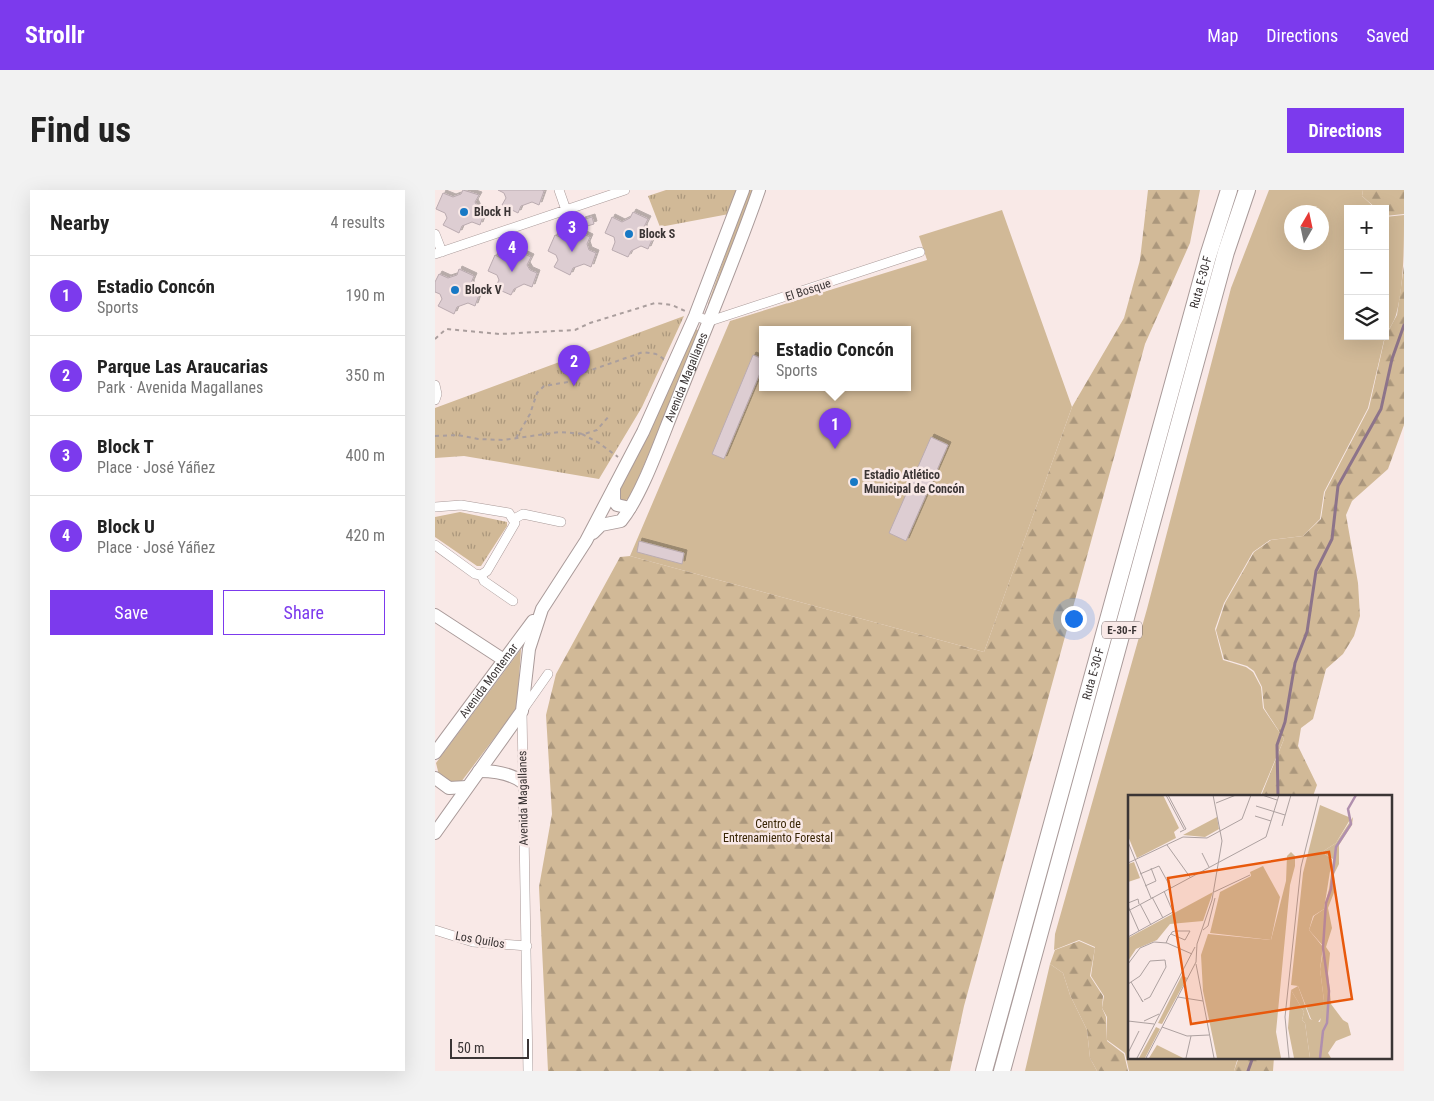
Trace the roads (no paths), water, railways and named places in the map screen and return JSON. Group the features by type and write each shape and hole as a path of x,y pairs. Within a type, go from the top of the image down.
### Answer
{"highway":[{"name":"Ruta E-30-F","path":"984,1071 1203,273 1229,190"},
{"name":"Ruta E-30-F","path":"1002,1071 1222,267 1247,190"}],"main road":[{"name":"Avenida Magallanes","path":"522,712 529,649 542,609 586,540 627,464 675,364 743,190"},
{"name":"Avenida Magallanes","path":"586,540 601,525 621,521 630,508 655,455 710,321 737,254 759,190"},
{"path":"614,488 614,501 617,505 630,508"},
{"name":"Avenida Montemar","path":"435,752 542,609"},
{"path":"435,615 504,660"},
{"path":"435,833 522,712"},
{"path":"479,771 499,772 517,778 522,782"},
{"path":"435,778 449,788 459,790 467,787"}],"street":[{"path":"559,190 566,210"},
{"path":"435,234 438,253 625,190"},
{"name":"El Bosque","path":"710,321 920,252"},
{"path":"695,316 710,321"},
{"path":"435,385 436,399"},
{"path":"435,507 461,505 509,513 514,519 514,527 487,571 481,575 475,574 435,545"},
{"path":"514,519 523,514 561,522"},
{"path":"481,575 484,581 513,601"},
{"path":"522,712 548,674"},
{"name":"Avenida Magallanes","path":"522,712 528,1071"},
{"name":"Los Quilos","path":"435,930 473,942 527,946"}],"waterway":[{"path":"1278,795 1277,745 1285,722 1295,663 1307,632 1316,571 1332,539 1338,486 1381,409 1392,359 1404,325"},
{"path":"1248,1071 1253,1058"}],"place":[{"name":"Block H","path":"464,212"},
{"name":"Block S","path":"629,234"},
{"name":"Block T","path":"572,252"},
{"name":"Block U","path":"512,272"},
{"name":"Block V","path":"455,290"},
{"name":"Parque Las Araucarias","path":"574,386"},
{"name":"Estadio Concón","path":"835,449"},
{"name":"Estadio Atlético Municipal de Concón","path":"854,482"}],"park label":[{"name":"Centro de Entrenamiento Forestal","path":"778,831"}]}
